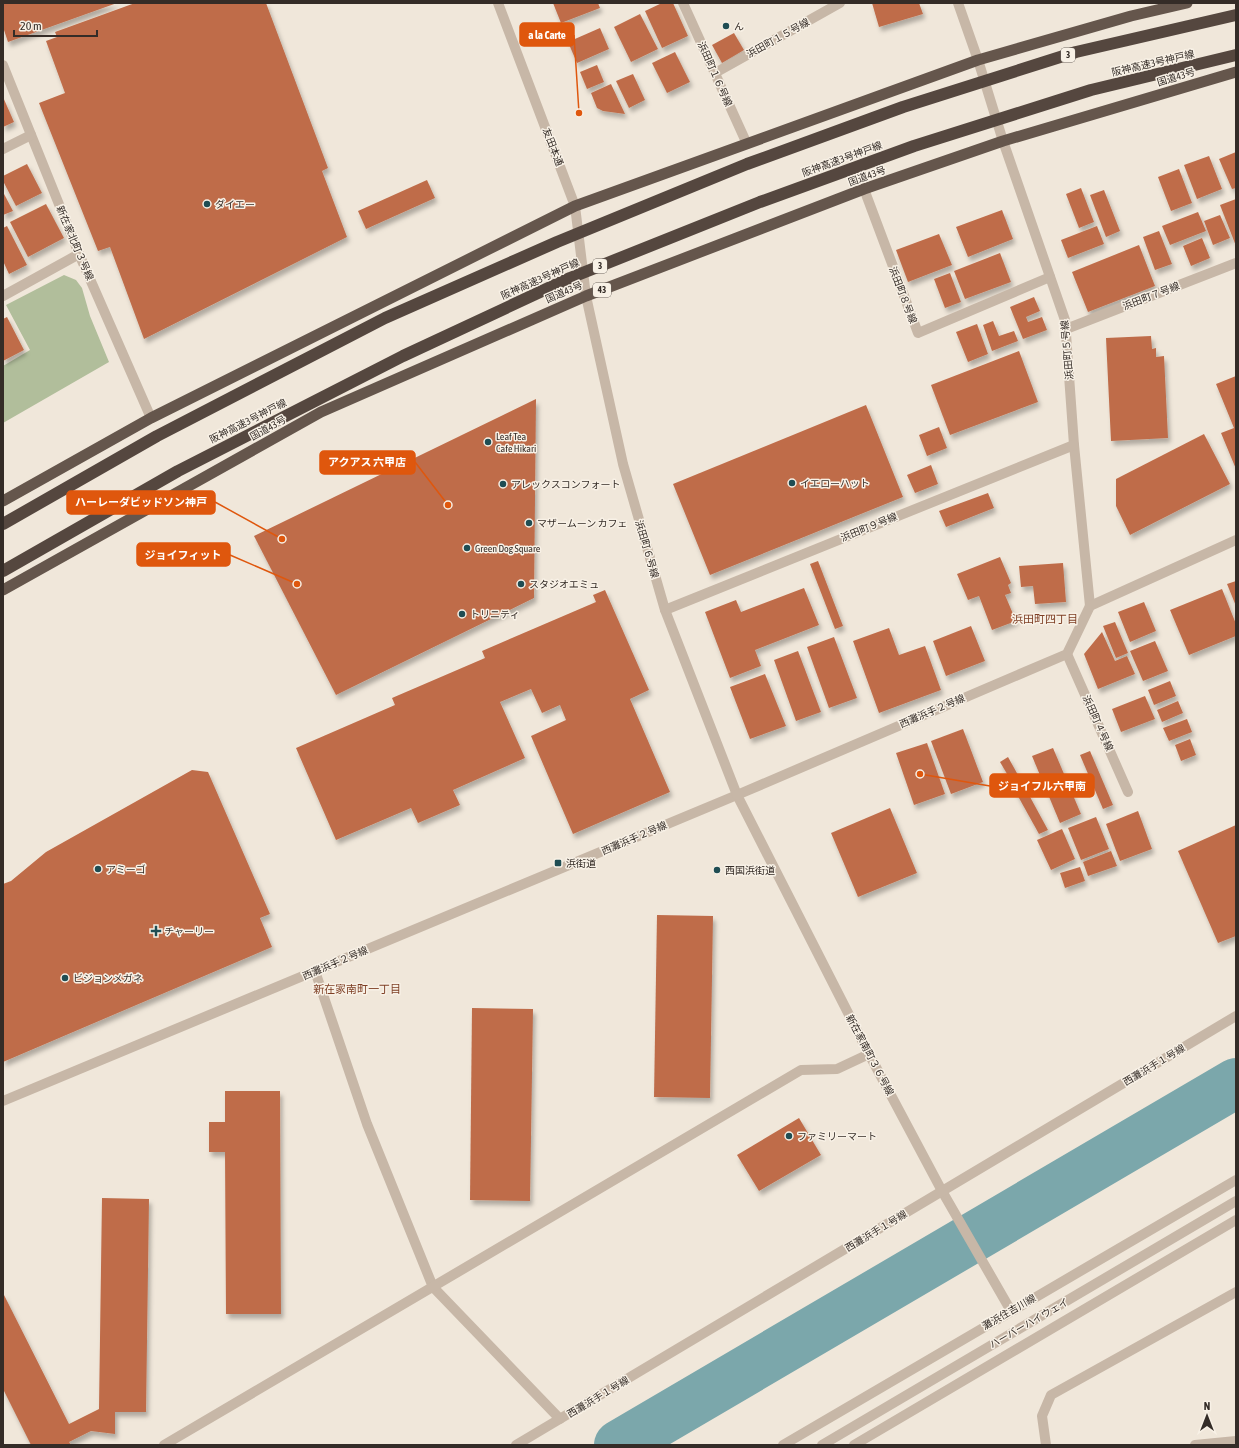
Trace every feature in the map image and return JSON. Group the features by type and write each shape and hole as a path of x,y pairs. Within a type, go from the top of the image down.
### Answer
{"highway":[{"path":"3,501 151,418 575,206 978,60 1132,16 1188,3"},
{"name":"3","path":"3,524 157,436 386,318 557,242 740,167 902,107 1076,52 1236,14"},
{"name":"阪神高速3号神戸線","path":"3,571 178,471 403,356 570,278 760,202 914,146 1092,90 1236,55"},
{"name":"国道43号","path":"3,590 321,412 586,296 864,189 1003,141 1236,72"}],"street":[{"name":"友田本通","path":"498,3 575,206 586,296"},
{"name":"浜田町１６号線","path":"683,3 747,144"},
{"name":"浜田町１５号線","path":"715,73 840,3"},
{"name":"浜田町５号線","path":"958,3 978,60 1003,141 1065,320 1074,445 1090,606"},
{"name":"新在家北町３号線","path":"3,65 79,254 151,418"},
{"path":"3,149 31,135"},
{"name":"浜田町８号線","path":"864,189 918,333 1050,277"},
{"path":"3,296 79,254"},
{"name":"浜田町７号線","path":"1066,329 1236,263"},
{"name":"浜田町６号線","path":"586,296 623,464 665,610 737,795"},
{"name":"浜田町９号線","path":"665,610 1074,445"},
{"path":"1068,654 1090,606 1236,540"},
{"name":"浜田町４号線","path":"1068,654 1128,792"},
{"name":"西灘浜手２号線","path":"3,1101 737,795 1068,654"},
{"name":"新在家南町３６号線","path":"737,795 869,1054 942,1192 1011,1310"},
{"path":"315,971 367,1124 434,1286 560,1419"},
{"name":"西灘浜手１号線","path":"516,1445 1236,1016"},
{"path":"164,1445 801,1070 837,1069 869,1054"},
{"name":"灘浜住吉川線","path":"783,1445 1011,1310 1236,1180"},
{"name":"ハーバーハイウェイ","path":"822,1445 1236,1201"},
{"name":"ハーバーハイウェイ","path":"854,1445 1236,1220"},
{"path":"1046,1445 1042,1416 1052,1395 1236,1292"},
{"path":"1195,1445 1236,1441"}],"green space":[{"path":"64,275 76,280 82,288 90,316 109,362 3,423 3,366 30,350 6,305"}],"building":[{"path":"3,3 117,3 8,42 3,27"},
{"name":"ダイエー","path":"135,3 266,3 328,168 322,171 347,237 144,339 110,247 98,251 39,103 65,93 46,41 57,37 55,32"},
{"path":"553,3 598,3 600,8 561,23"},
{"path":"662,3 673,3 688,36 662,48 645,11"},
{"path":"872,3 919,3 923,14 879,27"},
{"path":"640,14 658,49 631,62 614,27"},
{"path":"600,28 609,49 577,63 568,42"},
{"path":"734,33 744,50 722,63 712,45"},
{"path":"675,52 690,82 667,93 652,63"},
{"path":"597,65 604,82 587,89 580,72"},
{"path":"633,74 645,100 629,108 616,81"},
{"path":"611,84 625,114 603,111 597,108 591,93"},
{"path":"3,97 14,122 3,127"},
{"path":"1236,152 1236,188 1232,189 1219,159"},
{"path":"1209,156 1222,189 1197,199 1184,165"},
{"path":"27,164 42,193 16,206 3,181 3,176"},
{"path":"1179,169 1192,203 1171,211 1158,177"},
{"path":"427,180 435,198 366,229 358,211"},
{"path":"1081,188 1094,222 1079,228 1066,194"},
{"path":"1104,190 1120,231 1106,237 1090,195"},
{"path":"3,192 13,211 3,215"},
{"path":"1236,199 1236,246 1220,205"},
{"path":"46,204 64,238 28,257 10,222"},
{"path":"1002,210 1013,239 968,257 956,227"},
{"path":"1198,212 1206,231 1170,245 1162,226"},
{"path":"1220,215 1230,238 1213,245 1204,221"},
{"path":"7,226 27,265 9,274 3,261 3,228"},
{"path":"1097,226 1104,244 1068,258 1061,240"},
{"path":"1159,231 1172,264 1155,270 1143,237"},
{"path":"939,234 952,265 908,282 896,250"},
{"path":"1202,238 1210,258 1191,266 1183,246"},
{"path":"1139,245 1155,286 1088,312 1072,272"},
{"path":"1000,253 1011,282 965,299 954,271"},
{"path":"950,273 961,302 945,308 934,279"},
{"path":"1034,297 1040,311 1026,317 1028,322 1042,317 1047,330 1023,339 1010,307"},
{"path":"7,317 24,350 3,361 3,319"},
{"path":"993,321 999,336 1014,331 1018,341 992,351 983,325"},
{"path":"977,324 988,354 968,362 956,332"},
{"path":"1151,336 1152,349 1156,348 1156,357 1164,356 1168,438 1111,441 1106,338"},
{"path":"1019,351 1038,402 950,435 931,385"},
{"path":"1236,376 1236,469 1221,433 1234,428 1216,384"},
{"path":"536,399 534,598 336,695 254,536"},
{"path":"866,405 903,497 710,575 673,484"},
{"path":"939,427 947,448 927,456 919,435"},
{"path":"1204,434 1230,484 1130,535 1116,506 1116,479"},
{"path":"931,465 938,484 915,493 907,475"},
{"path":"988,493 994,508 946,527 939,511"},
{"path":"1000,557 1011,583 1008,585 1011,593 1005,595 1016,621 992,630 979,596 968,600 957,574"},
{"path":"818,561 843,626 835,629 810,564"},
{"path":"1063,563 1066,602 1035,604 1033,586 1021,587 1019,566"},
{"path":"1236,581 1236,606 1227,584"},
{"path":"804,588 819,625 755,650 761,666 730,678 705,612 736,600 741,612"},
{"path":"1222,589 1236,624 1236,636 1189,655 1170,610"},
{"path":"605,590 649,690 630,699 670,792 573,834 531,736 566,720 560,705 542,713 531,689 500,702 525,758 453,790 460,805 418,823 411,808 336,840 296,748 395,705 392,698 485,658 482,651 596,602 593,595"},
{"path":"1144,602 1156,631 1130,642 1118,612"},
{"path":"1115,622 1128,653 1116,658 1103,626"},
{"path":"971,626 985,661 946,676 933,641"},
{"path":"889,628 899,655 925,646 941,690 879,713 853,641"},
{"path":"1102,632 1115,661 1127,656 1135,674 1098,689 1084,654"},
{"path":"834,637 857,698 829,708 807,647"},
{"path":"1155,641 1168,671 1143,681 1130,651"},
{"path":"798,651 821,712 796,721 774,660"},
{"path":"765,674 786,726 750,739 730,687"},
{"path":"1170,681 1176,696 1154,705 1148,690"},
{"path":"1145,696 1155,719 1121,732 1112,709"},
{"path":"1178,701 1183,713 1162,722 1157,710"},
{"path":"1187,719 1192,732 1169,741 1163,728"},
{"path":"963,729 983,782 951,794 931,741"},
{"path":"1190,739 1196,755 1181,761 1175,745"},
{"path":"927,743 945,794 914,805 896,753"},
{"path":"1053,748 1081,814 1060,823 1032,756"},
{"path":"1090,751 1113,805 1103,809 1080,755"},
{"path":"1008,757 1018,775 1010,779 1000,762"},
{"path":"192,770 208,772 270,914 260,918 272,947 3,1062 3,884 11,881 46,852"},
{"path":"1023,784 1048,830 1039,834 1014,789"},
{"path":"890,808 917,873 858,897 831,833"},
{"path":"1138,811 1152,849 1120,861 1106,824"},
{"path":"1096,817 1109,849 1081,860 1068,828"},
{"path":"1236,825 1236,936 1218,943 1178,851"},
{"path":"1062,829 1075,859 1051,870 1037,840"},
{"path":"1111,851 1117,866 1088,876 1083,862"},
{"path":"1080,867 1085,881 1065,888 1060,873"},
{"path":"657,915 713,916 710,1098 654,1097"},
{"path":"472,1008 533,1009 530,1201 470,1200"},
{"path":"225,1091 280,1091 281,1314 226,1314 225,1152 209,1152 209,1122 225,1122"},
{"name":"ファミリーマート","path":"799,1118 821,1155 759,1191 737,1155"},
{"path":"102,1198 149,1199 146,1412 115,1412 115,1434 91,1431 69,1442 71,1445 31,1445 3,1389 3,1293 69,1424 99,1409"}],"waterway":[{"path":"619,1445 1236,1083"}],"place":[{"name":"ん","path":"726,26"},
{"name":"a la Carte","path":"579,113"},
{"name":"ダイエー","path":"207,204"},
{"name":"Leaf Tea Cafe Hikari","path":"488,442"},
{"name":"イエローハット","path":"792,483"},
{"name":"アレックスコンフォート","path":"503,484"},
{"name":"アクアス 六甲店","path":"448,505"},
{"name":"マザームーン カフェ","path":"529,523"},
{"name":"ハーレーダビッドソン神戸","path":"282,539"},
{"name":"Green Dog Square","path":"467,548"},
{"name":"ジョイフィット","path":"297,584"},
{"name":"スタジオエミュ","path":"521,584"},
{"name":"トリニティ","path":"462,614"},
{"name":"ジョイフル六甲南","path":"920,774"},
{"name":"浜街道","path":"558,863"},
{"name":"アミーゴ","path":"98,869"},
{"name":"西国浜街道","path":"717,870"},
{"name":"チャーリー","path":"156,931"},
{"name":"ビジョンメガネ","path":"65,978"},
{"name":"ファミリーマート","path":"789,1136"}],"district":[{"name":"浜田町四丁目","path":"1045,619"},
{"name":"新在家南町一丁目","path":"357,989"}]}
